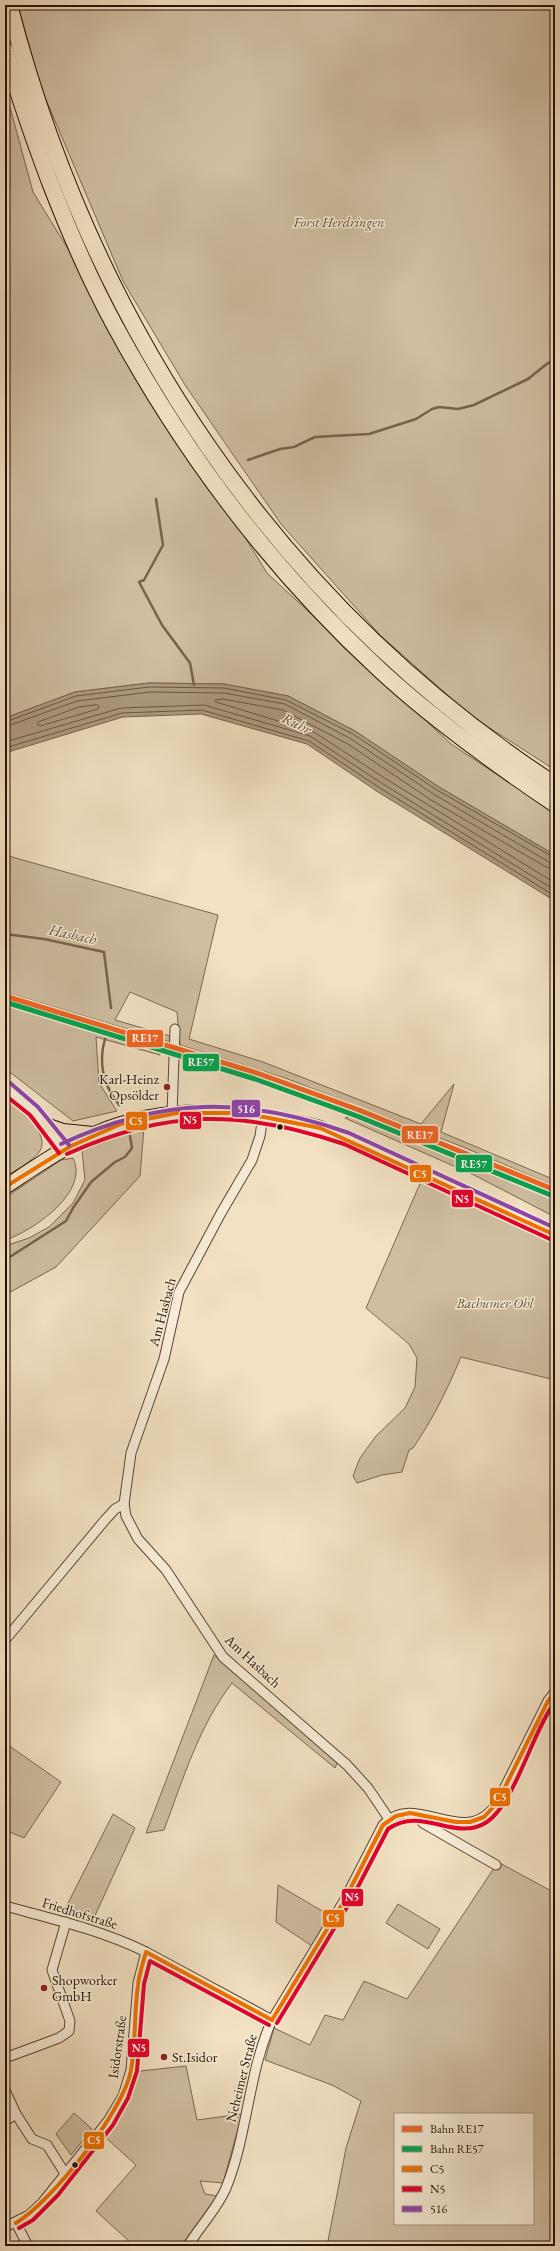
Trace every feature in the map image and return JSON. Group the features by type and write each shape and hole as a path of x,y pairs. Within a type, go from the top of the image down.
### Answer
{"highway":[{"path":"9,5 46,126 88,234 128,317 182,409 257,515 322,590 390,658 440,702 515,759 555,785"},
{"path":"5,50 44,168 73,239 114,325 165,412 244,524 310,601 380,670 431,714 506,772 555,804"}],"main road":[{"path":"5,1087 34,1111 64,1149"},
{"path":"5,1187 64,1149 95,1134 124,1124 172,1114 208,1112 263,1115 320,1128 346,1138 555,1235"},
{"path":"46,1125 63,1131 95,1134"}],"street":[{"path":"172,1114 175,1029"},
{"name":"Am Hasbach","path":"263,1115 260,1136 252,1160 210,1233 179,1292 164,1359 131,1453 124,1504 130,1526 166,1570 223,1657 347,1766 368,1788 388,1819"},
{"path":"5,1640 105,1520 115,1509 124,1504"},
{"path":"388,1819 402,1813 418,1814 464,1824 480,1820 487,1816 497,1803 548,1702 555,1692"},
{"path":"418,1814 423,1824 496,1865"},
{"name":"Neheimer Straße","path":"188,2246 219,2203 226,2186 245,2124 264,2039 272,2020 344,1901 376,1836 388,1819"},
{"name":"Friedhofstraße","path":"5,1906 66,1922 120,1939 146,1952"},
{"path":"5,2058 59,2038 69,2031 70,2021 52,1970 66,1922"},
{"path":"146,1952 272,2020"},
{"name":"Isidorstraße","path":"5,2227 16,2223 29,2215 42,2203 108,2121 123,2096 131,2070 138,1982 146,1952"},
{"path":"5,2090 16,2114 32,2139 47,2146 66,2175"},
{"path":"5,2120 16,2114"},
{"path":"16,2223 28,2246"}],"green space":[{"name":"Forst Herdringen","path":"18,5 555,5 555,770 471,716 380,635 281,524 185,385 123,281 41,88"},
{"path":"5,89 33,192 267,573 451,744 555,813 555,855 439,787 355,731 288,696 224,684 149,683 75,692 5,718"},
{"path":"5,855 218,915 189,1039 263,1062 421,1124 454,1084 441,1132 555,1180 555,1186 463,1147 285,1078 180,1045 177,1012 130,992 115,1020 170,1036 170,1042 5,992"},
{"path":"5,1005 160,1051 160,1055 96,1037 99,1083 117,1111 73,1121 11,1073 5,1073"},
{"path":"5,1092 31,1119 41,1136 42,1144 40,1151 33,1159 5,1177"},
{"path":"350,1116 459,1158 555,1198 555,1217 474,1175 345,1118"},
{"path":"144,1128 140,1176 56,1267 5,1295 5,1246 29,1238 49,1227 73,1203 85,1180 82,1150"},
{"path":"73,1158 76,1171 73,1184 66,1197 43,1219 30,1228 5,1240 5,1198 61,1160"},
{"name":"Bachumer Ohl","path":"422,1179 555,1242 555,1380 461,1357 445,1393 433,1415 413,1448 409,1450 402,1472 382,1475 357,1483 353,1476 360,1458 376,1436 405,1408 415,1387 417,1358 409,1344 366,1308"},
{"path":"214,1655 338,1761 335,1768 232,1683 220,1700 201,1735 185,1772 164,1830 146,1833"},
{"path":"5,1743 61,1782 24,1838 5,1830"},
{"path":"113,1814 135,1828 92,1922 63,1913"},
{"path":"498,1862 555,1893 555,2246 327,2246 346,2148 361,2101 332,2085 265,2060 274,2028 310,2045 325,2015 343,2020 364,1981 407,1999"},
{"path":"278,1885 329,1915 312,1946 276,1922"},
{"path":"398,1904 440,1929 428,1949 386,1923"},
{"path":"186,2066 197,2120 242,2114 223,2183 200,2181 205,2194 217,2196 181,2246 130,2246 131,2243 96,2211 136,2165 105,2137 126,2108 140,2071"},
{"path":"74,2113 92,2129 71,2155 56,2134"}],"water":[{"name":"Ruhr","path":"149,683 224,684 288,696 355,731 439,787 555,855 555,901 378,792 307,744 201,714 123,717 5,753 5,718 75,692"}],"waterway":[{"path":"248,460 280,449 294,447 315,437 369,434 416,419 432,409 439,407 458,409 474,405 528,379 548,363 555,361"},
{"path":"156,499 163,545 144,580 139,582 162,625 190,663 194,685"},
{"name":"Hasbach","path":"5,934 44,939 104,952 111,1008"},
{"name":"Hasbach","path":"105,1039 102,1065 106,1082 119,1105"},
{"name":"Hasbach","path":"5,1260 66,1221 91,1182 115,1162 125,1157 132,1148 130,1136"}],"rail line":[{"name":"RE17","path":"5,996 257,1073 359,1110 555,1190"},
{"name":"RE57","path":"5,1002 255,1079 357,1116 553,1196"}],"transit line":[{"name":"516","path":"9,1082 38,1107 69,1145"},
{"name":"N5","path":"5,1095 30,1115 59,1153"},
{"name":"516","path":"61,1144 98,1129 134,1117 169,1110 204,1107 239,1108 274,1112 311,1121 349,1133 555,1228"},
{"name":"C5","path":"5,1187 71,1146 121,1124 177,1113 235,1113 320,1128 555,1235"},
{"name":"N5","path":"67,1154 103,1139 138,1129 171,1122 204,1119 237,1120 271,1124 344,1144 552,1240"},
{"name":"C5","path":"272,2020 344,1901 383,1825 396,1816 410,1813 456,1822 470,1822 484,1817 497,1803 548,1701 555,1692"},
{"name":"N5","path":"277,2023 349,1904 388,1829 401,1823 413,1821 463,1829 475,1827 487,1822 497,1813 506,1799 547,1714 555,1702"},
{"name":"C5","path":"16,2223 31,2212 48,2196 84,2154 101,2131 126,2087 133,2059 136,2006 140,1973 146,1952 272,2020"},
{"name":"N5","path":"19,2228 33,2220 58,2195 113,2125 128,2098 137,2071 144,1984 150,1961 269,2025"}],"place":[{"name":"Karl-Heinz Opsölder","path":"167,1087"},
{"name":"Shopworker GmbH","path":"44,1988"},
{"name":"St.Isidor","path":"164,2057"}]}
